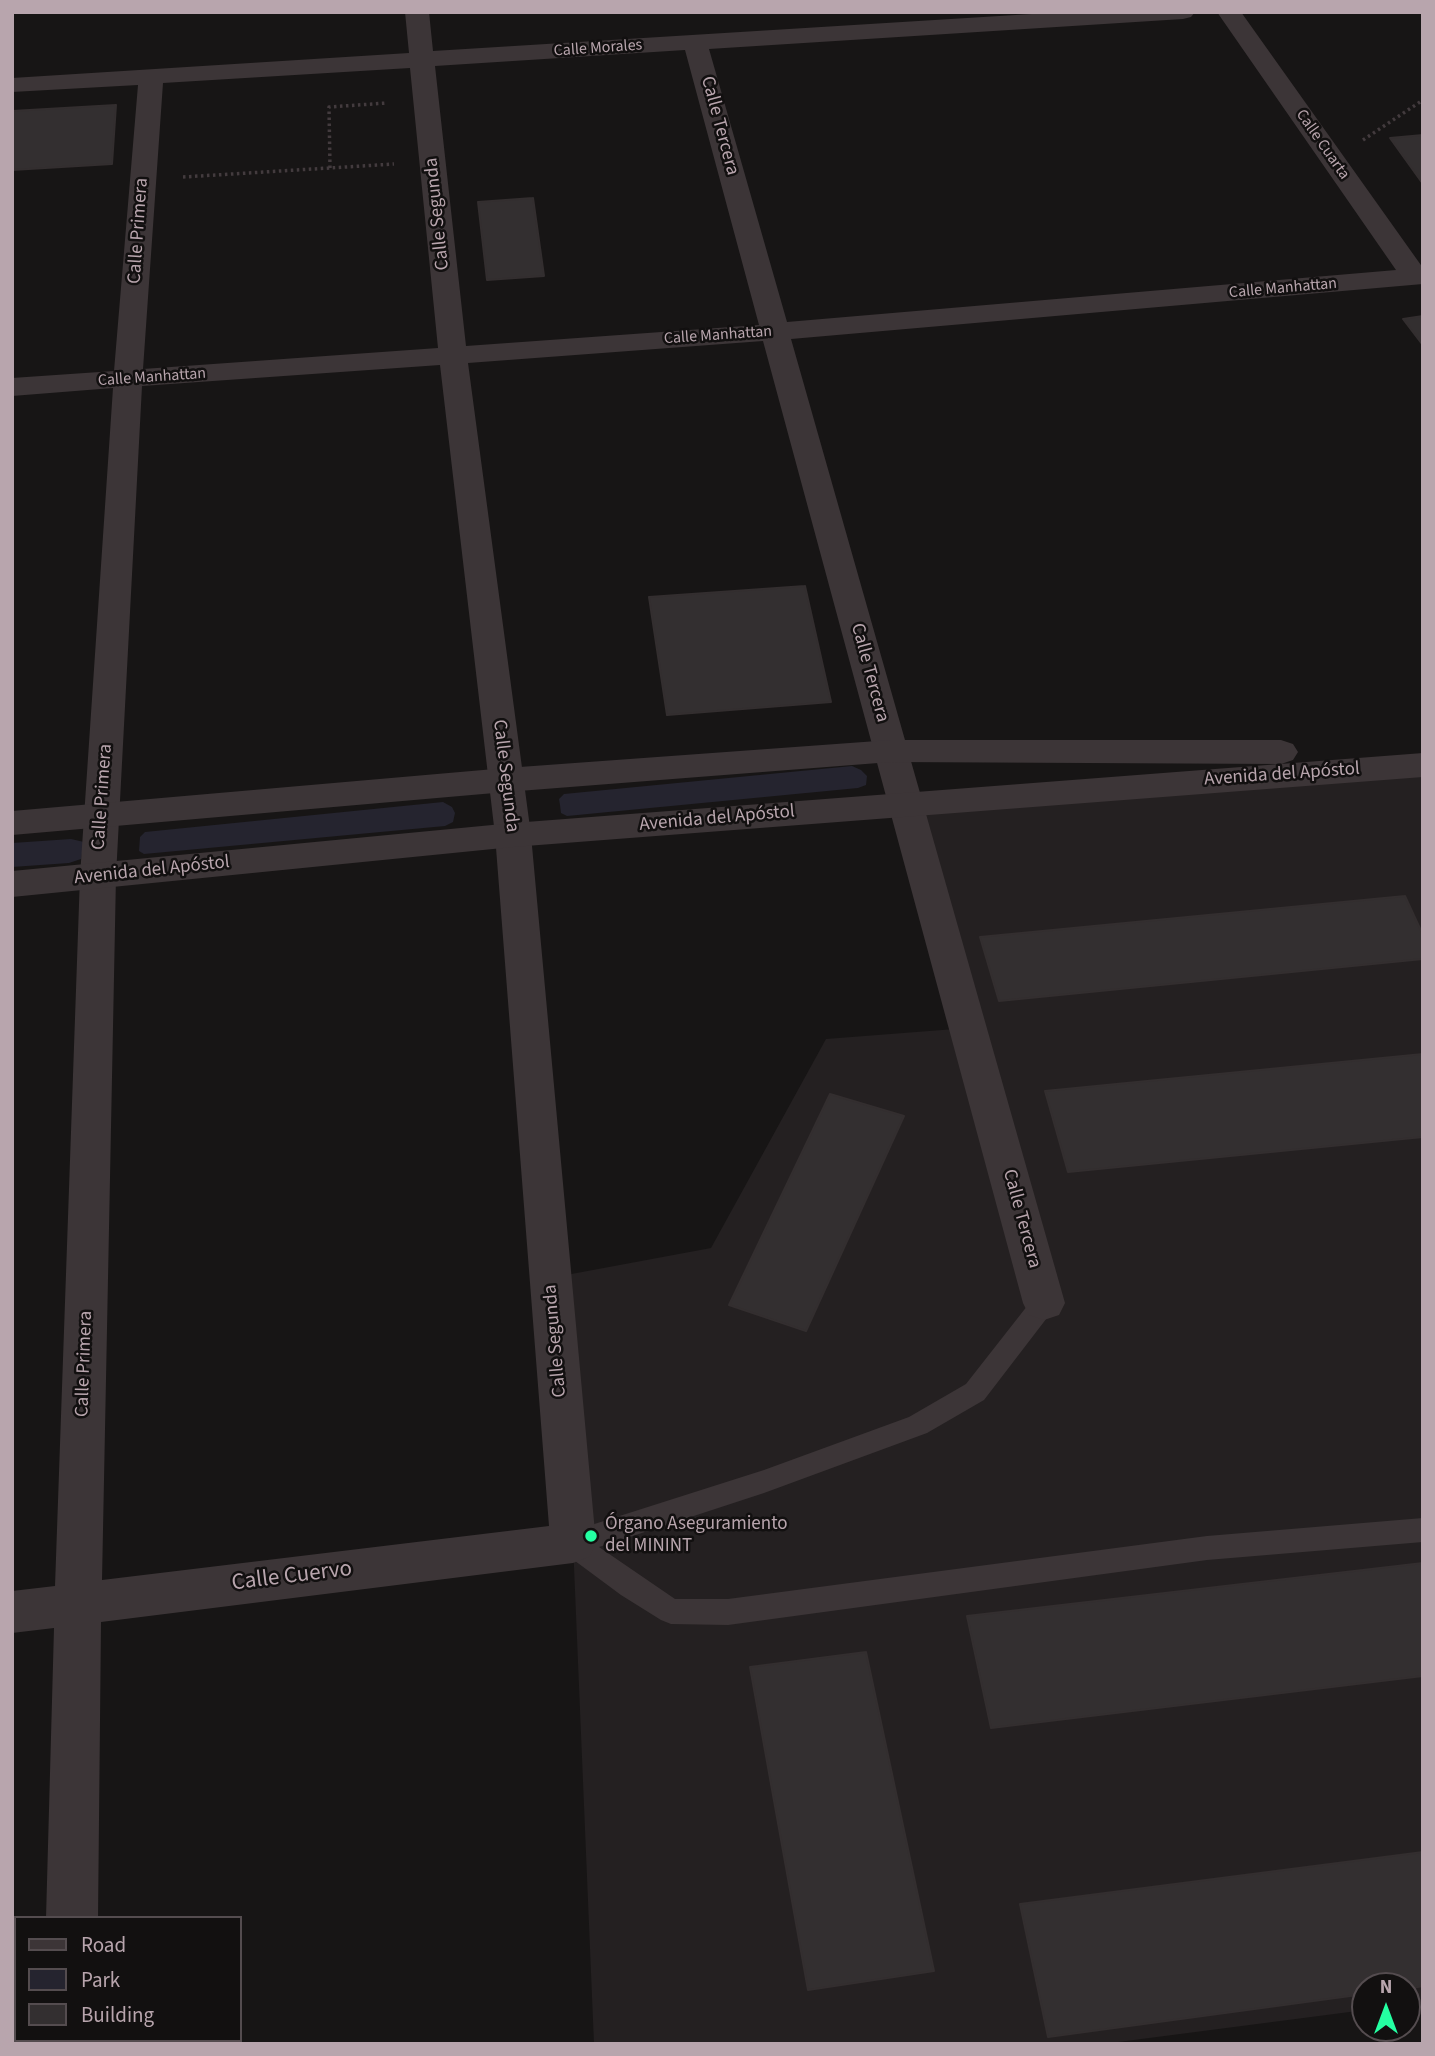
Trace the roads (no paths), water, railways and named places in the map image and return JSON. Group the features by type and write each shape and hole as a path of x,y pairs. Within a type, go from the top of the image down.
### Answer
{"street":[{"name":"Calle Segunda","path":"417,12 453,357 513,835 573,1543"},
{"name":"Calle Morales","path":"12,85 1183,12"},
{"name":"Calle Cuarta","path":"1229,12 1419,277"},
{"name":"Calle Tercera","path":"695,43 1044,1303"},
{"name":"Calle Primera","path":"72,1916 98,876 128,379 152,76"},
{"name":"Calle Manhattan","path":"12,387 775,332 1419,277"},
{"name":"Avenida del Apóstol","path":"12,823 506,780 891,751 1423,753"},
{"name":"Avenida del Apóstol","path":"12,884 513,835 1423,765"},
{"name":"Calle Cuervo","path":"12,1612 573,1543"}],"lane":[{"path":"573,1543 764,1481 918,1425 975,1392 1044,1303"},
{"path":"573,1543 631,1586 671,1611 728,1612 1208,1548 1423,1530"}],"place":[{"name":"Órgano Aseguramiento del MININT","path":"591,1536"}]}
